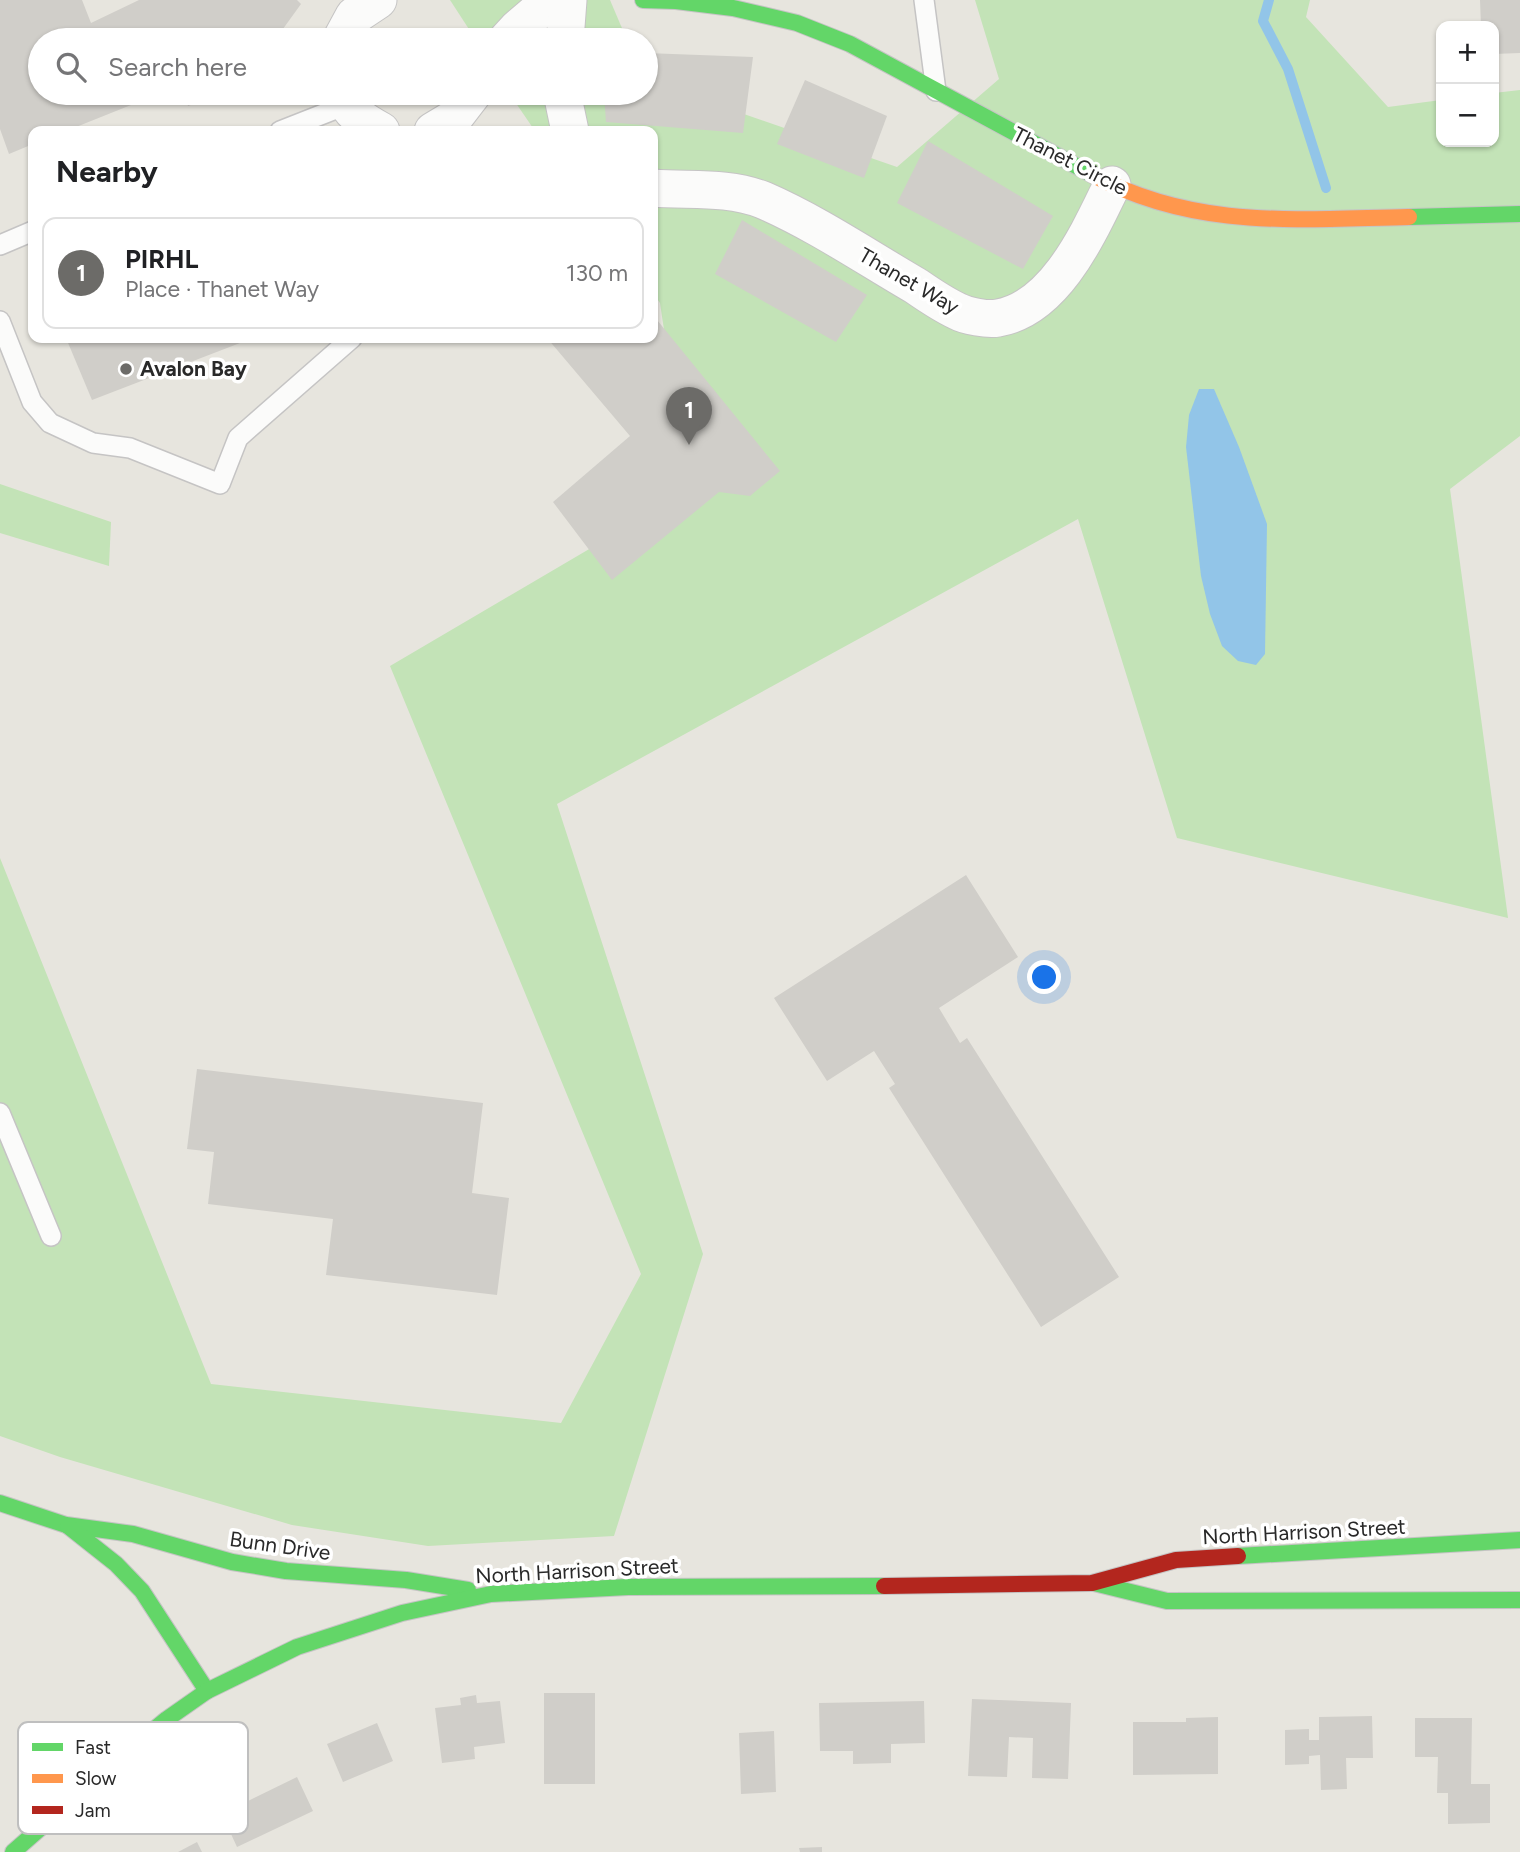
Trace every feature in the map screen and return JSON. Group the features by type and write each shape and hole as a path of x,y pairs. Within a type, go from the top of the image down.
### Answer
{"street":[{"path":"518,28 551,0"},
{"path":"566,28 568,0"},
{"name":"Thanet Circle","path":"643,0 733,8 797,23 850,44 1112,185 1160,203 1217,216 1268,220 1520,214"},
{"path":"348,28 354,16 374,1"},
{"path":"349,105 361,120 372,126"},
{"path":"441,126 453,119 464,105"},
{"path":"565,105 569,126"},
{"name":"Thanet Way","path":"658,188 731,190 763,200 829,234 959,313 996,319 1014,313 1040,297 1056,281 1082,246 1112,185"},
{"name":"Bunn Drive","path":"0,1503 66,1525 133,1534 232,1562 286,1571 406,1580 491,1594"},
{"name":"Bunn Drive","path":"66,1525 133,1580 207,1691"},
{"name":"North Harrison Street","path":"163,1722 207,1691 297,1647 402,1613 491,1594 655,1587 1092,1583 1177,1560 1520,1540"},
{"name":"North Harrison Street","path":"1092,1583 1167,1601 1520,1600"},
{"name":"North Harrison Street","path":"13,1852 34,1834"}],"lane":[{"path":"924,0 936,91"},
{"path":"290,126 332,105"},
{"path":"0,245 28,233"},
{"path":"0,321 32,402 50,423 93,443 130,448 220,484 238,438 346,343"},
{"path":"0,1113 51,1236"}],"green space":[{"path":"450,0 610,0 622,28 468,28"},
{"path":"975,0 1310,0 1306,17 1388,107 1436,101 1436,147 1499,147 1499,92 1520,90 1520,436 1450,489 1508,918 1177,838 1078,519 557,804 703,1254 614,1536 428,1546 292,1525 60,1457 0,1436 0,858 211,1384 561,1423 641,1274 390,666 688,491 658,300 658,126 532,126 517,105 658,105 658,84 897,167 999,79"},
{"path":"0,484 111,522 109,566 0,533"}],"water":[{"path":"1199,389 1214,389 1267,524 1265,654 1256,665 1238,661 1222,646 1210,614 1201,576 1186,447 1189,415"}],"building":[{"path":"0,0 82,0 91,23 139,0 297,0 301,4 284,28 28,28 28,105 131,105 78,126 28,126 28,146 9,154 0,129"},
{"path":"1480,0 1520,0 1520,53 1499,54 1499,21 1481,21"},
{"path":"658,53 753,57 743,133 606,122 605,105 658,105"},
{"path":"805,80 887,116 864,178 777,144"},
{"path":"928,141 1053,216 1023,269 897,203"},
{"path":"742,220 867,295 836,342 715,274"},
{"path":"658,321 780,471 750,496 719,492 612,580 553,502 630,436 551,343 658,343"},
{"name":"Avalon Bay","path":"68,343 240,343 92,400"},
{"path":"966,875 1018,957 939,1008 960,1043 967,1038 1119,1277 1041,1327 889,1088 895,1084 874,1051 827,1081 774,998"},
{"path":"197,1069 483,1103 472,1193 509,1198 497,1295 326,1275 333,1219 208,1204 214,1152 187,1149"},
{"path":"544,1693 595,1693 595,1784 544,1784"},
{"path":"476,1695 477,1703 500,1701 505,1743 474,1747 475,1759 442,1763 435,1708 461,1705 460,1698"},
{"path":"972,1699 1071,1703 1068,1779 1032,1778 1033,1738 1009,1737 1007,1777 968,1776"},
{"path":"924,1701 925,1743 891,1744 891,1763 853,1764 853,1751 820,1751 819,1703"},
{"path":"1372,1716 1373,1758 1346,1758 1347,1789 1321,1790 1320,1755 1309,1756 1309,1764 1285,1765 1285,1730 1309,1729 1309,1740 1319,1740 1319,1717"},
{"path":"1218,1717 1218,1774 1133,1775 1133,1722 1186,1722 1186,1718"},
{"path":"1415,1718 1472,1718 1471,1784 1490,1784 1490,1823 1448,1824 1448,1793 1437,1793 1438,1757 1415,1757"},
{"path":"377,1723 393,1761 343,1782 327,1744"},
{"path":"774,1731 776,1792 741,1794 739,1733"},
{"path":"297,1777 313,1811 237,1847 231,1834 248,1834 248,1801"},
{"path":"197,1842 202,1852 178,1852"},
{"path":"822,1847 822,1852 800,1852 799,1848"}],"waterway":[{"path":"1269,0 1263,21 1288,69 1326,188"}],"traffic: fast":[{"path":"643,0 733,8 797,23 850,44 1093,175"},
{"path":"1409,217 1520,214"},
{"path":"0,1503 66,1525 133,1534 232,1562 286,1571 406,1580 468,1590"},
{"path":"68,1526 116,1564 142,1591 207,1691"},
{"path":"1238,1556 1520,1540"},
{"path":"1094,1583 1167,1601 1520,1600"},
{"path":"163,1722 207,1691 297,1647 402,1613 491,1594 628,1587 884,1586"},
{"path":"13,1852 34,1834"}],"traffic: slow":[{"path":"1093,175 1132,193 1209,213 1287,219 1409,217"}],"traffic: jam":[{"path":"884,1586 1092,1583 1176,1560 1238,1556"}],"place":[{"name":"Avalon Bay","path":"126,369"},
{"name":"PIRHL","path":"689,445"}]}
